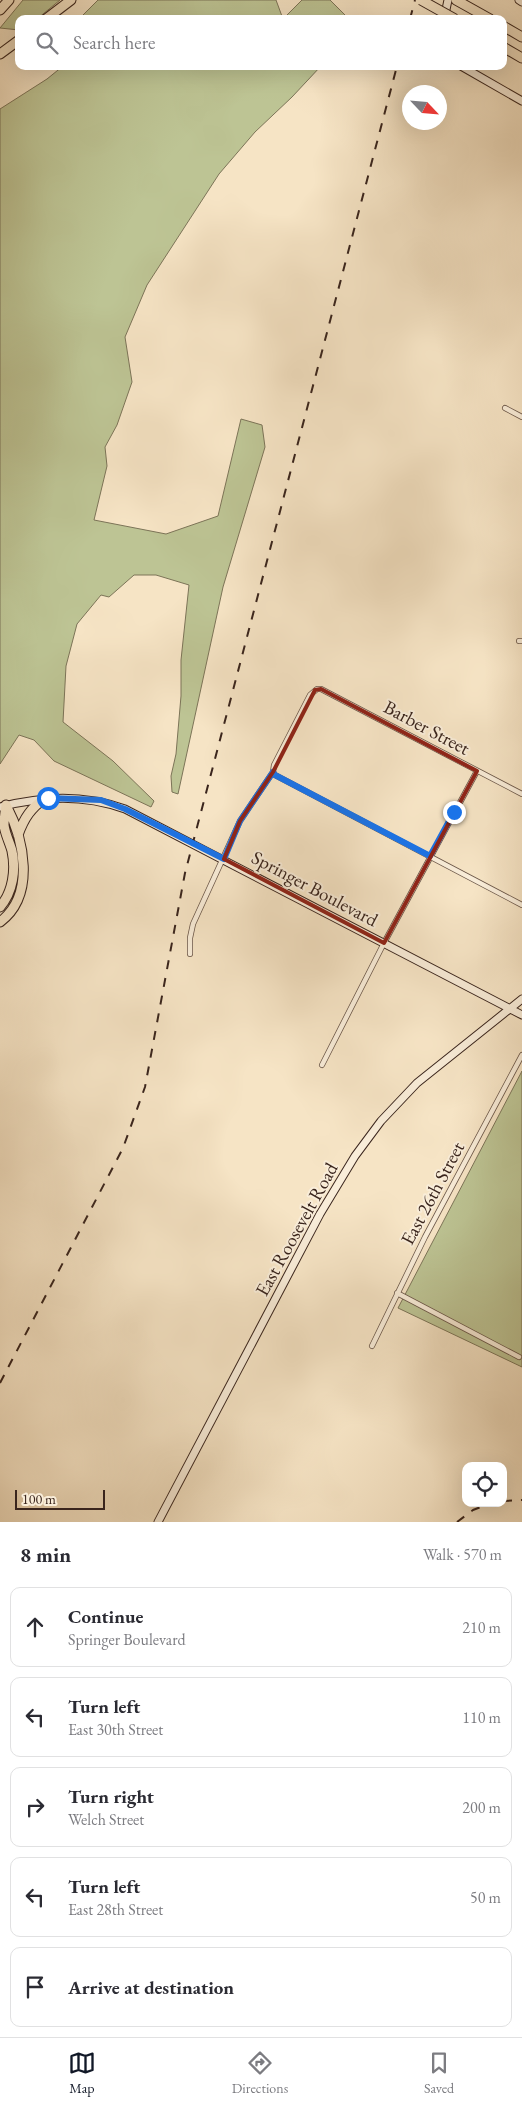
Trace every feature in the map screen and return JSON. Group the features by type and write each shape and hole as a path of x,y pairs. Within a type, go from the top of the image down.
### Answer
{"highway":[{"path":"0,10 9,0"},
{"path":"51,15 71,0"},
{"path":"421,0 448,15"},
{"path":"456,0 483,15"},
{"path":"507,28 522,37"},
{"path":"0,54 15,43"},
{"path":"507,49 522,58"},
{"path":"18,835 32,807 45,798"},
{"path":"0,907 6,900 12,885 14,872 12,854 3,827 3,806"},
{"path":"0,922 15,904 22,890 23,865 16,823 3,806"}],"main road":[{"path":"445,15 448,0"},
{"path":"468,70 522,101"},
{"name":"Springer Boulevard","path":"3,806 45,798 83,798 101,800 117,806 141,816 522,1015"},
{"name":"East Roosevelt Road","path":"158,1522 325,1206 355,1156 382,1121 417,1083 522,999"}],"street":[{"path":"505,408 522,417"},
{"name":"Barber Street","path":"273,772 274,765 310,695 317,689 321,689 522,794"},
{"path":"322,1065 384,942 477,771"},
{"path":"190,954 190,934 199,908 224,859 240,821 273,772 275,775 522,905"},
{"name":"East 26th Street","path":"372,1346 522,1055"},
{"path":"398,1293 519,1357"}],"highlighted area":[{"path":"321,689 477,771 384,943 224,859 240,821 273,772 315,690"}],"green space":[{"path":"23,0 60,0 42,15 15,15 15,30 0,28"},
{"path":"98,0 276,0 282,15 83,15"},
{"path":"302,0 330,0 345,15 287,15"},
{"path":"58,70 317,70 255,132 219,174 147,285 125,337 132,382 117,425 105,447 107,466 94,520 166,534 218,516 241,419 262,425 265,447 223,587 178,794 172,792 171,776 176,754 181,696 181,660 189,585 156,575 134,575 109,597 101,595 77,624 66,666 63,722 113,761 154,801 151,807 54,761 34,740 19,735 0,764 0,109"},
{"path":"522,1071 522,1367 398,1308"}],"railway":[{"path":"411,15 415,0"},
{"path":"0,1383 123,1148 145,1087 185,873 396,70"},
{"path":"507,1501 522,1500"},
{"path":"457,1522 473,1510 481,1507"}],"route":[{"path":"48,798 66,797 101,800 141,816 224,859 240,821 273,772 275,775 430,856 454,812"}]}
